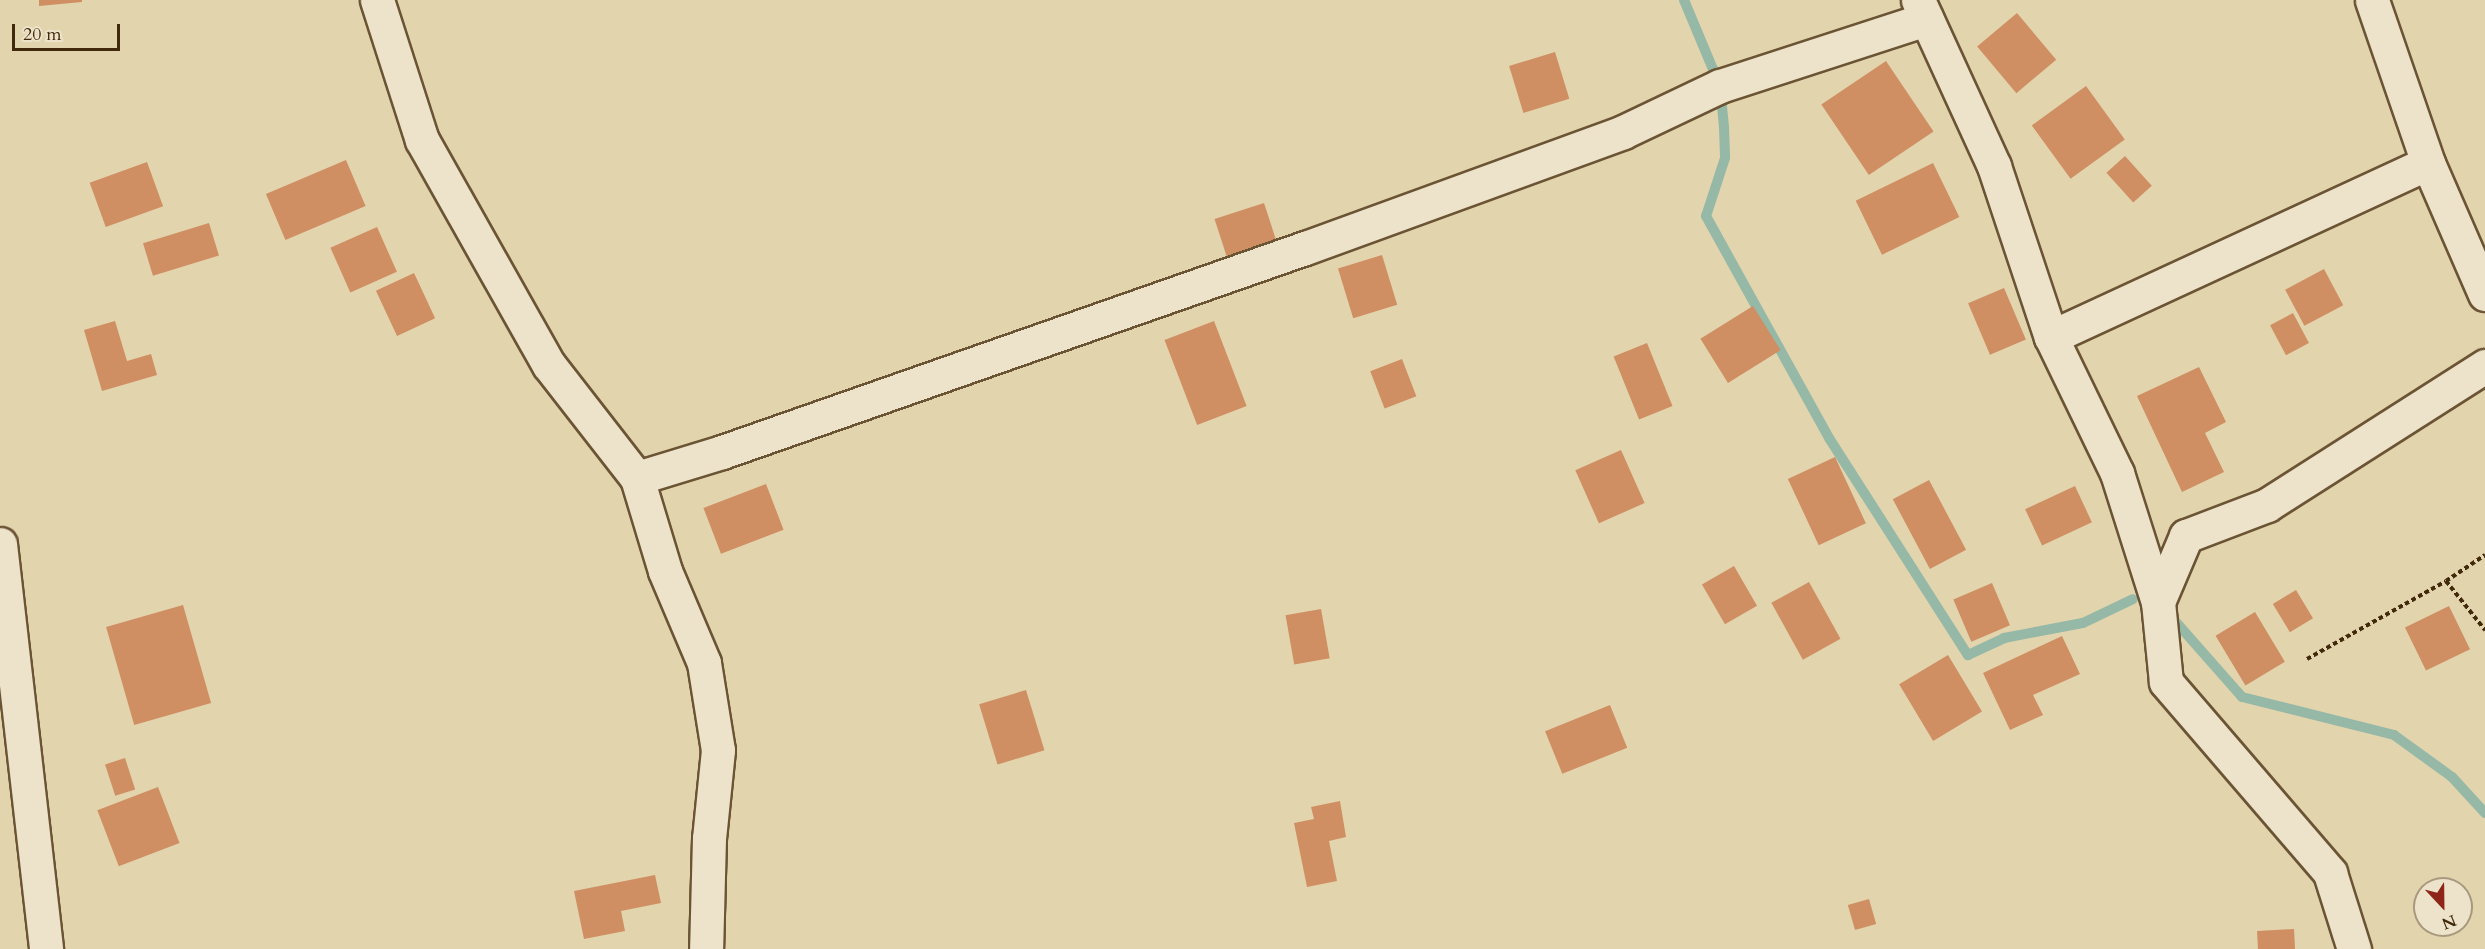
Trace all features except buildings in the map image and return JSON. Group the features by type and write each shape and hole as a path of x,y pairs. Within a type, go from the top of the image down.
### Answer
{"street":[{"path":"377,0 422,140 549,365 637,478 665,571 704,663 718,750 709,838 706,949"},
{"path":"2372,0 2428,163 2485,294"},
{"path":"637,478 722,453 1305,248 1623,132 1720,86 1922,10 1994,166 2051,337 2117,473 2158,602 2166,682 2330,873 2354,949"},
{"path":"2051,337 2428,163"},
{"path":"2158,602 2186,536 2267,505 2485,366"},
{"path":"0,544 46,949"}],"path":[{"path":"2307,659 2446,581 2485,555"},
{"path":"2446,581 2485,630"}],"waterway":[{"path":"1684,0 1720,86 1725,158 1706,216 1829,438 1968,655 2004,638 2083,623 2133,599"},
{"path":"2168,613 2242,697 2394,735 2452,777 2485,813"}]}
